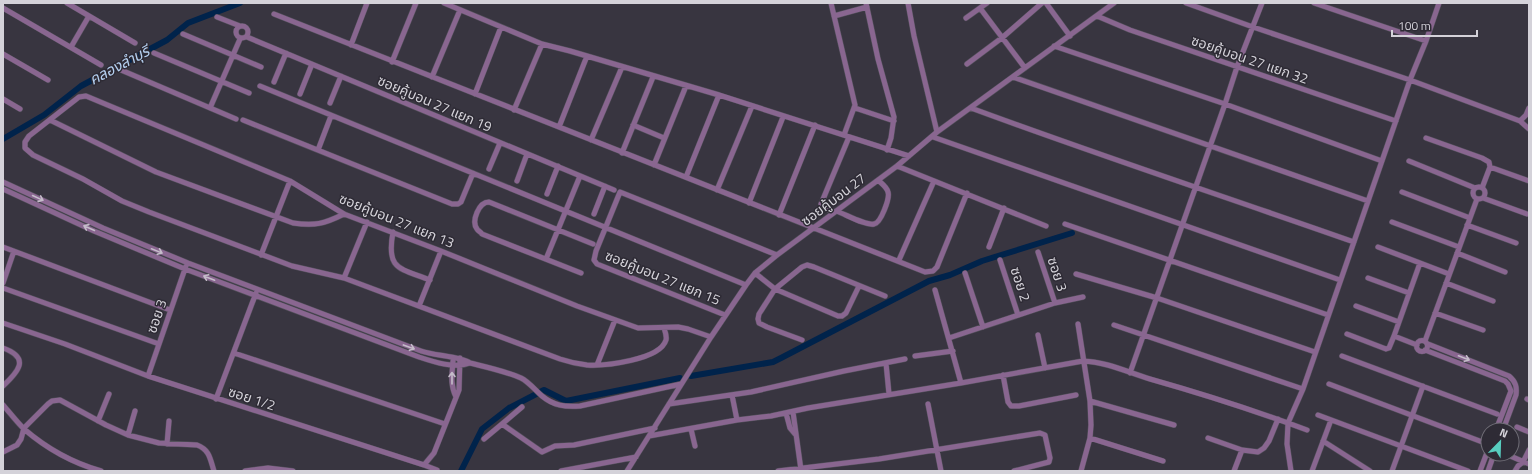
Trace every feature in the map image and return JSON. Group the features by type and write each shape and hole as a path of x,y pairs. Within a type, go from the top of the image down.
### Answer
{"street":[{"path":"67,3 134,43"},
{"path":"351,45 367,3"},
{"path":"392,62 416,3"},
{"path":"444,3 542,44 718,95 908,156"},
{"path":"831,3 855,102 855,108 847,136 821,204 823,208 873,225 881,218 888,194 886,188 878,180"},
{"path":"908,3 914,36 937,132"},
{"path":"966,18 987,3"},
{"path":"966,64 1003,37 1042,3"},
{"path":"1046,3 1070,36"},
{"name":"ซอยคู้บอน 27","path":"627,471 725,315 756,273 777,255 897,166 933,137 937,132 972,108 1114,3"},
{"path":"1186,3 1410,80 1520,121 1529,128"},
{"path":"1130,373 1237,67 1262,3"},
{"path":"1314,3 1426,41"},
{"path":"1291,471 1287,444 1288,423 1303,390 1410,80 1426,41 1439,3"},
{"path":"834,16 866,5 894,120 887,150"},
{"path":"3,8 101,65"},
{"path":"980,8 1025,68"},
{"path":"432,78 460,10"},
{"path":"274,14 779,215 899,260 925,272 933,271 937,267 966,193"},
{"path":"72,47 89,16"},
{"name":"ซอยคู้บอน 27 แยก 32","path":"1097,16 1130,30 1396,121"},
{"path":"217,17 240,26 244,26 248,29 249,33 247,37 240,39"},
{"path":"240,26 236,33 240,39"},
{"path":"474,94 501,27"},
{"path":"183,34 261,67"},
{"name":"ซอยคู้บอน 27 แยก 19","path":"247,37 614,190"},
{"path":"210,108 240,39"},
{"path":"514,110 542,44"},
{"path":"1054,46 1225,104 1382,161"},
{"path":"154,53 249,94"},
{"path":"274,82 286,53"},
{"path":"3,54 48,80"},
{"path":"559,127 587,56"},
{"path":"300,94 312,64"},
{"path":"591,140 622,67"},
{"path":"121,70 236,119"},
{"path":"330,103 341,76"},
{"path":"622,153 653,77"},
{"path":"1012,77 1368,201"},
{"path":"260,86 746,285"},
{"path":"654,165 686,86"},
{"name":"ซอยคู้บอน 27 แยก 13","path":"50,120 82,95 86,96 290,181 344,214 615,320 638,328 678,327 711,337"},
{"path":"686,177 718,95"},
{"path":"3,99 20,109"},
{"path":"717,190 752,106"},
{"path":"855,108 894,120"},
{"path":"972,108 1067,143 1196,186 1354,242"},
{"path":"1520,121 1526,115 1529,108"},
{"path":"318,150 331,116"},
{"path":"749,203 783,117"},
{"path":"344,214 317,225 293,223 276,218 156,172 50,120 29,136 25,142 25,148 33,155 83,179 122,201 261,255 306,270 344,278 560,359 574,363 598,365 613,364 640,358 654,353 662,347 666,340 664,328"},
{"path":"243,120 452,204 458,204 461,202 474,173"},
{"path":"633,125 664,138"},
{"path":"779,215 814,125"},
{"path":"933,137 1340,280"},
{"path":"1426,138 1482,158 1489,162 1490,167 1482,188 1485,191 1483,198"},
{"path":"489,170 500,143"},
{"path":"517,181 527,154"},
{"path":"1410,161 1475,188 1482,188"},
{"path":"547,194 558,166"},
{"path":"897,166 1046,226"},
{"path":"1490,167 1529,181"},
{"path":"546,259 580,176"},
{"path":"261,255 290,181"},
{"path":"899,260 934,181"},
{"path":"3,182 103,228 256,293 424,358 437,362 460,365 473,363"},
{"path":"594,214 605,186"},
{"path":"1475,188 1473,194 1477,199"},
{"path":"3,189 185,269 421,351 439,356 465,359 473,363 521,378 543,397 564,407 572,407 682,384"},
{"name":"ซอยคู้บอน 27 แยก 15","path":"725,315 596,264 594,256 620,192 777,255"},
{"path":"1402,192 1470,218"},
{"path":"1477,199 1483,198 1527,214"},
{"path":"1425,350 1435,313 1477,199"},
{"path":"581,273 482,234 477,229 475,224 476,216 481,204 484,202 489,202 593,244"},
{"path":"989,247 1004,208"},
{"path":"344,278 367,222"},
{"path":"1392,222 1459,247"},
{"path":"1064,224 1328,315"},
{"path":"1467,226 1516,243"},
{"path":"393,232 390,247 393,262 402,269 430,280"},
{"path":"3,247 170,310"},
{"path":"1378,247 1449,274"},
{"path":"3,283 14,251"},
{"path":"420,306 441,251"},
{"name":"ซอย 3","path":"1038,252 1055,303"},
{"path":"1457,254 1505,272"},
{"name":"ซอย 2","path":"1000,260 1018,315"},
{"name":"ซอย 3","path":"148,376 170,310 188,263"},
{"path":"1347,334 1386,349 1389,348 1420,263"},
{"path":"802,340 767,327 759,323 758,319 759,314 775,289 802,267 807,265 884,296"},
{"path":"756,273 775,289 832,314 842,316 846,313 859,286"},
{"path":"965,273 983,327"},
{"path":"1076,274 1156,298 1315,352"},
{"path":"1368,278 1409,293"},
{"path":"1446,283 1493,301"},
{"path":"3,288 159,344"},
{"path":"935,290 961,383"},
{"path":"216,399 256,293"},
{"path":"948,338 1055,303 1083,297"},
{"path":"1356,306 1399,322"},
{"path":"1435,313 1483,330"},
{"path":"598,365 615,320"},
{"name":"ซอย 1/2","path":"3,323 216,399 438,470"},
{"path":"1078,324 1090,401 1091,425 1090,438 1081,471"},
{"path":"1114,326 1303,390"},
{"path":"1038,335 1045,368"},
{"path":"1394,336 1417,345 1419,350 1425,350 1505,381 1510,387 1511,391 1499,422"},
{"path":"1417,345 1420,341 1426,343 1509,376 1516,383 1517,389 1506,422"},
{"path":"3,348 10,350 20,360 20,365 14,375 3,386"},
{"path":"915,356 952,351"},
{"path":"234,353 445,424"},
{"path":"1342,356 1497,414"},
{"path":"453,358 452,382 456,397"},
{"path":"424,465 434,453 459,390 460,358"},
{"path":"669,404 732,395 905,359"},
{"path":"649,436 1083,361 1099,362 1130,373 1217,398 1307,430"},
{"path":"886,363 889,394"},
{"path":"1487,374 1490,368"},
{"path":"1004,375 1008,402 1011,406 1020,406 1076,395"},
{"path":"1329,384 1480,441"},
{"path":"1392,471 1423,386"},
{"path":"98,421 109,394"},
{"path":"732,395 737,420"},
{"path":"3,452 17,445 21,439 24,428 48,404 56,400 64,402 98,421 128,434 167,444 200,446 206,449 214,471"},
{"path":"1090,401 1174,425"},
{"path":"928,404 941,471"},
{"path":"3,405 24,428 60,455 72,461 101,471"},
{"path":"484,438 522,407"},
{"path":"128,434 135,411"},
{"path":"793,412 800,470"},
{"path":"786,413 790,428 795,434"},
{"path":"1318,415 1468,471"},
{"path":"1208,438 1242,450 1258,452 1262,450 1269,441 1278,419"},
{"path":"1312,471 1331,420"},
{"path":"167,444 169,421"},
{"path":"502,424 542,452 555,446 574,445 654,428"},
{"path":"691,429 695,446"},
{"path":"778,471 800,470 879,459 1040,433 1045,435 1050,458 1049,462 1014,471"},
{"path":"1090,438 1163,461"},
{"path":"1323,441 1370,471"},
{"path":"1234,471 1242,450"},
{"path":"1515,471 1518,466 1526,463 1529,450"},
{"path":"561,471 636,457"},
{"path":"245,471 260,468 293,471"}],"waterway":[{"name":"คลองลำบุรี","path":"3,139 44,115 81,86 167,40 188,23 240,3"},
{"path":"691,376 773,362 929,281 950,275 982,261 1072,233"},
{"path":"461,471 482,429 509,408 544,390 566,401 680,378"}]}
